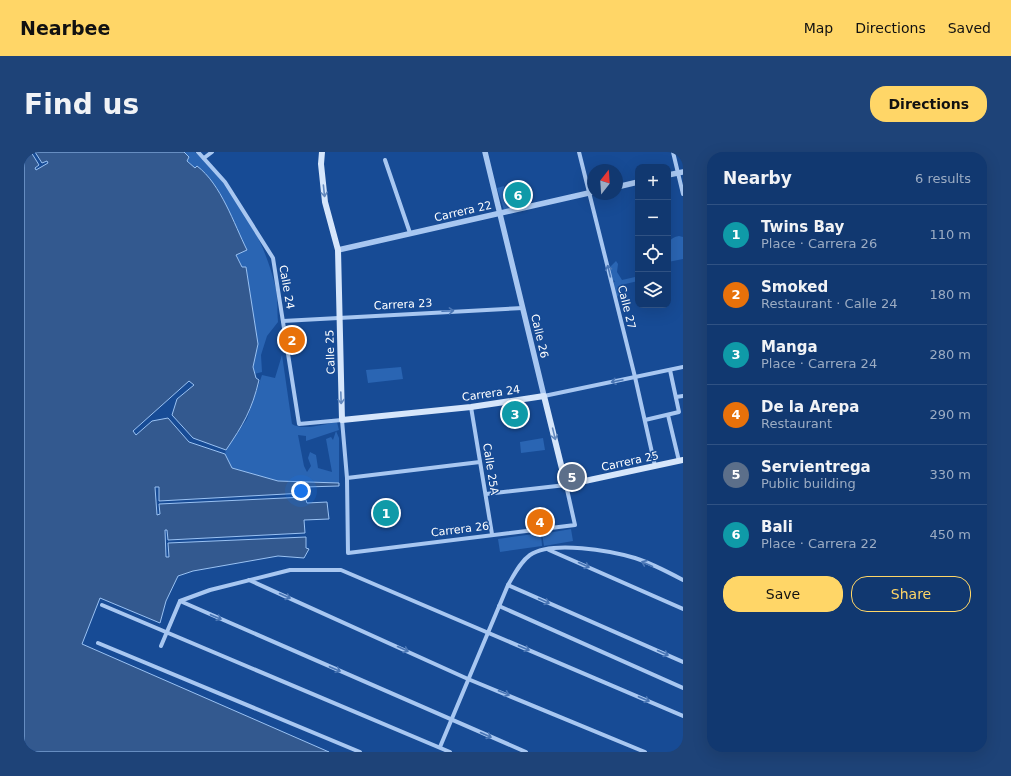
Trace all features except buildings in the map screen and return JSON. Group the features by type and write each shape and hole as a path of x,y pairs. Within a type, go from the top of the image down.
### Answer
{"main road":[{"name":"Calle 25","path":"322,152 321,164 325,202 338,250 342,420"},
{"name":"Carrera 24","path":"342,420 471,407 544,396"},
{"name":"Calle 26","path":"544,396 566,485"},
{"name":"Carrera 25","path":"566,485 681,461"}],"street":[{"name":"Calle 24","path":"198,152 225,182 272,258 299,424"},
{"path":"204,158 212,152"},
{"name":"Calle 26","path":"485,152 544,396"},
{"name":"Calle 27","path":"579,152 587,179"},
{"path":"673,152 680,172 683,194"},
{"path":"385,160 410,233"},
{"path":"623,186 635,183"},
{"name":"Carrera 22","path":"338,250 587,194"},
{"name":"Calle 27","path":"593,200 655,466"},
{"name":"Carrera 23","path":"283,321 523,308"},
{"name":"Carrera 24","path":"544,396 683,367"},
{"path":"645,420 679,412 670,370"},
{"path":"676,397 683,396"},
{"name":"Calle 25A","path":"471,407 492,534"},
{"path":"668,415 681,461"},
{"name":"Carrera 24","path":"299,424 342,420"},
{"name":"Calle 25","path":"342,420 347,478 348,553"},
{"path":"347,478 480,462"},
{"name":"Calle 26","path":"566,485 575,525"},
{"name":"Carrera 25","path":"486,494 566,485"},
{"name":"Carrera 26","path":"348,553 492,534 575,525"},
{"path":"440,747 508,585 521,563 531,554 548,549 575,547 636,558 683,580"},
{"path":"548,549 683,609"},
{"path":"161,646 180,601 210,590 290,570 341,570 683,716"},
{"path":"249,580 468,679 645,752"},
{"path":"508,585 683,662"},
{"path":"180,601 526,752"},
{"path":"102,605 450,752"},
{"path":"499,606 683,688"},
{"path":"98,643 360,752"}],"shaded area":[{"path":"24,152 31,152 39,165 35,168 36,170 48,163 47,161 42,163 35,152 184,152 189,157 187,161 195,168 197,166 206,174 226,205 247,250 236,255 242,267 246,267 258,344 253,367 256,378 259,380 256,391 246,417 226,450 193,438 172,415 177,399 194,385 189,381 133,431 136,435 152,421 168,418 189,442 225,454 232,468 278,481 339,483 339,486 305,487 304,493 159,501 159,487 155,487 157,515 160,514 159,504 305,497 307,503 327,502 329,519 304,520 305,533 168,540 167,530 165,530 166,557 169,557 168,543 306,537 306,548 309,549 304,558 278,556 193,571 178,576 166,601 160,623 100,598 82,644 329,752 24,752"},
{"path":"184,152 195,152 209,166 233,196 254,230 270,266 276,289 278,322 267,336 261,355 262,372 254,374 253,367 258,344 246,267 242,267 236,254 246,249 217,188 203,171 195,169 187,160"},
{"path":"504,186 509,205 513,204 514,208 504,210 497,188"},
{"path":"675,237 683,237 683,259 671,261 671,239"},
{"path":"616,261 618,264 617,272 622,280 635,277 635,282 621,285 622,292 617,297 612,285 615,281 611,280 610,267"},
{"path":"282,355 292,424 307,427 337,422 339,430 336,431 339,438 339,483 278,481 232,468 225,454 226,450 247,419 262,375 275,378","holes":["336,431 333,440 331,437 326,439 332,472 318,468 316,455 310,452 308,458 311,466 307,472 304,466 298,435 306,436 306,441"]},
{"path":"401,367 403,379 368,383 366,370"},
{"path":"543,438 545,450 521,453 520,442"},
{"path":"571,529 573,541 544,546 542,534"},
{"path":"541,533 542,546 500,552 498,539"}],"place":[{"name":"Bali","path":"518,195"},
{"name":"Smoked","path":"292,340"},
{"name":"Manga","path":"515,414"},
{"name":"Servientrega","path":"572,477"},
{"name":"Twins Bay","path":"386,513"},
{"name":"De la Arepa","path":"540,522"}]}
